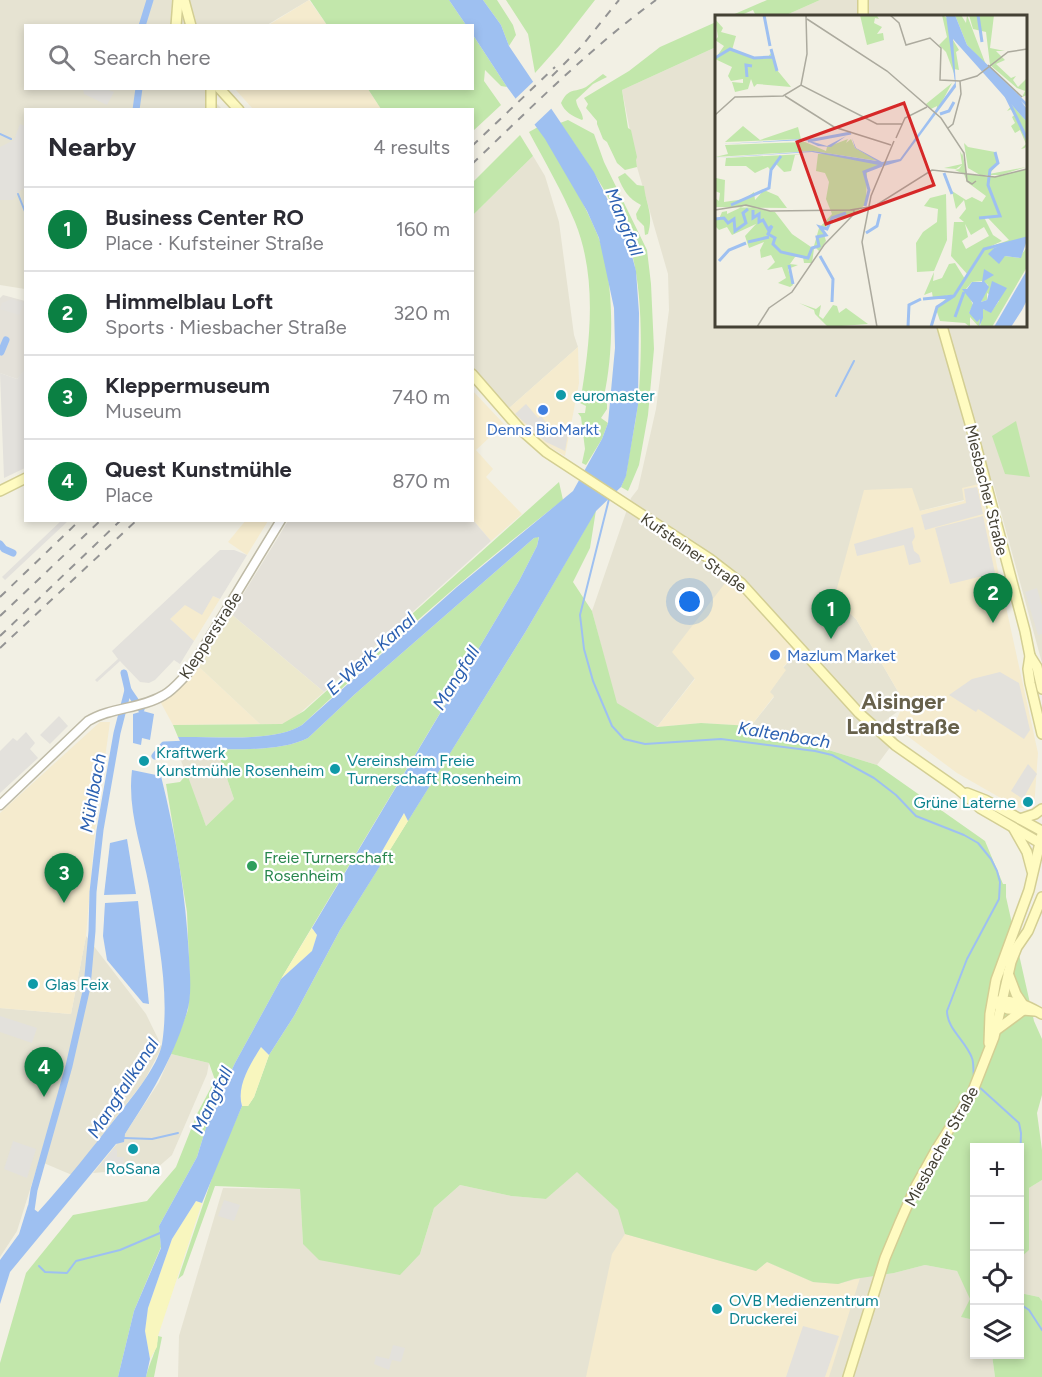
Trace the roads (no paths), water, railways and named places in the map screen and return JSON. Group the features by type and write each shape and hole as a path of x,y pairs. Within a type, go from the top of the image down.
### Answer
{"main road":[{"path":"176,24 178,0"},
{"path":"184,0 191,24"},
{"path":"211,90 213,108"},
{"path":"214,108 223,92 237,108"},
{"name":"Miesbacher Straße","path":"942,327 974,434 1030,656 1037,667 1042,689"},
{"name":"Kufsteiner Straße","path":"474,376 520,429 546,452 702,554 741,583 859,713 895,745 958,789 980,808 1017,823 1042,838"},
{"path":"1,490 24,479"},
{"name":"Miesbacher Straße","path":"1030,656 1028,669 1042,734"},
{"path":"1033,875 1017,823 1042,809"},
{"name":"Miesbacher Straße","path":"848,1377 885,1258 900,1222 916,1186 972,1093 985,1064 995,1032 1000,967 1033,875 1042,838"},
{"name":"Miesbacher Straße","path":"989,1052 997,1003 1017,947 1028,931 1042,897"},
{"path":"1008,971 1022,1007"},
{"path":"997,1003 1040,1013"},
{"path":"995,1032 1022,1007"}],"street":[{"name":"Klepperstraße","path":"0,805 88,721 99,715 163,696 188,673 280,522"}],"water":[{"path":"449,0 483,0 501,25 509,46 594,172 628,241 636,271 639,313 638,405 626,476 621,487 596,511 526,631 408,821 404,813 377,860 380,866 340,930 294,1016 269,1055 261,1047 253,1060 241,1091 242,1106 202,1203 196,1201 172,1239 148,1308 145,1331 150,1359 146,1377 118,1377 134,1311 161,1248 159,1226 197,1157 209,1118 235,1063 281,979 312,951 317,935 312,928 519,581 537,546 539,537 534,538 355,694 308,738 295,743 264,748 184,749 178,737 259,736 290,731 302,725 457,587 573,491 602,439 608,423 615,348 614,308 599,238 587,211 545,139 474,37 474,24 465,24"},
{"path":"143,711 154,714 150,740 142,738 141,745 133,743 133,714"},
{"path":"132,770 161,776 180,866 188,934 190,999 187,1012 168,1061 125,1134 124,1142 116,1144 10,1272 0,1304 0,1260 19,1234 28,1205 38,1212 70,1176 144,1080 160,1053 164,1025 164,985 149,886 133,814"},
{"path":"127,839 136,894 104,895 110,843"},
{"path":"138,901 149,1004 143,1003 107,960 103,936 105,903"}],"waterway":[{"path":"143,24 150,0"},
{"path":"136,108 139,90"},
{"name":"Mühlbach","path":"0,134 11,139"},
{"name":"Mühlbach","path":"18,194 24,209"},
{"name":"Mühlbach","path":"1,352 6,340"},
{"path":"836,396 854,361"},
{"name":"Kaltenbach","path":"609,499 580,615 584,649 593,681 612,726 624,739 645,744 721,739 832,755 874,778 896,795 916,816 978,843 991,859 1000,882 999,899 967,959 947,1011 950,1024 972,1058 974,1077"},
{"name":"Mühlbach","path":"0,544 4,549 13,553"},
{"name":"Mühlbach","path":"30,1217 34,1190 69,1066 87,987 93,892 100,830 117,733 128,690 124,673"},
{"path":"128,690 141,709"},
{"name":"E-Werk-Kanal","path":"155,756 164,745 189,744"},
{"name":"Kaltenbach","path":"977,1085 1019,1123 1021,1143"},
{"path":"124,1138 152,1139 178,1133"},
{"path":"39,1266 45,1272 67,1273 76,1261 120,1250 160,1233"},
{"name":"Kaltenbach","path":"1022,1305 1029,1310 1042,1330"}],"railway":[{"path":"552,76 581,47 619,0"},
{"path":"474,162 585,58 656,0"},
{"path":"474,144 555,67"},
{"path":"0,597 78,522"},
{"path":"0,616 99,522"},
{"path":"0,636 119,522"},
{"path":"0,648 135,522"}],"place":[{"name":"euromaster","path":"561,395"},
{"name":"Denns BioMarkt","path":"543,410"},
{"name":"Himmelblau Loft","path":"993,623"},
{"name":"Business Center RO","path":"831,639"},
{"name":"Mazlum Market","path":"775,655"},
{"name":"Kraftwerk Kunstmühle Rosenheim","path":"144,761"},
{"name":"Vereinsheim Freie Turnerschaft Rosenheim","path":"335,769"},
{"name":"Grüne Laterne","path":"1028,802"},
{"name":"Freie Turnerschaft Rosenheim","path":"252,866"},
{"name":"Kleppermuseum","path":"64,903"},
{"name":"Glas Feix","path":"33,984"},
{"name":"Quest Kunstmühle","path":"44,1097"},
{"name":"RoSana","path":"133,1149"},
{"name":"OVB Medienzentrum Druckerei","path":"717,1309"}],"district":[{"name":"Aisinger Landstraße","path":"903,714"}],"water label":[{"name":"Mangfall","path":"624,222"},
{"name":"Mangfall","path":"456,678"},
{"name":"Mangfallkanal","path":"123,1088"},
{"name":"Mangfall","path":"212,1100"}]}
